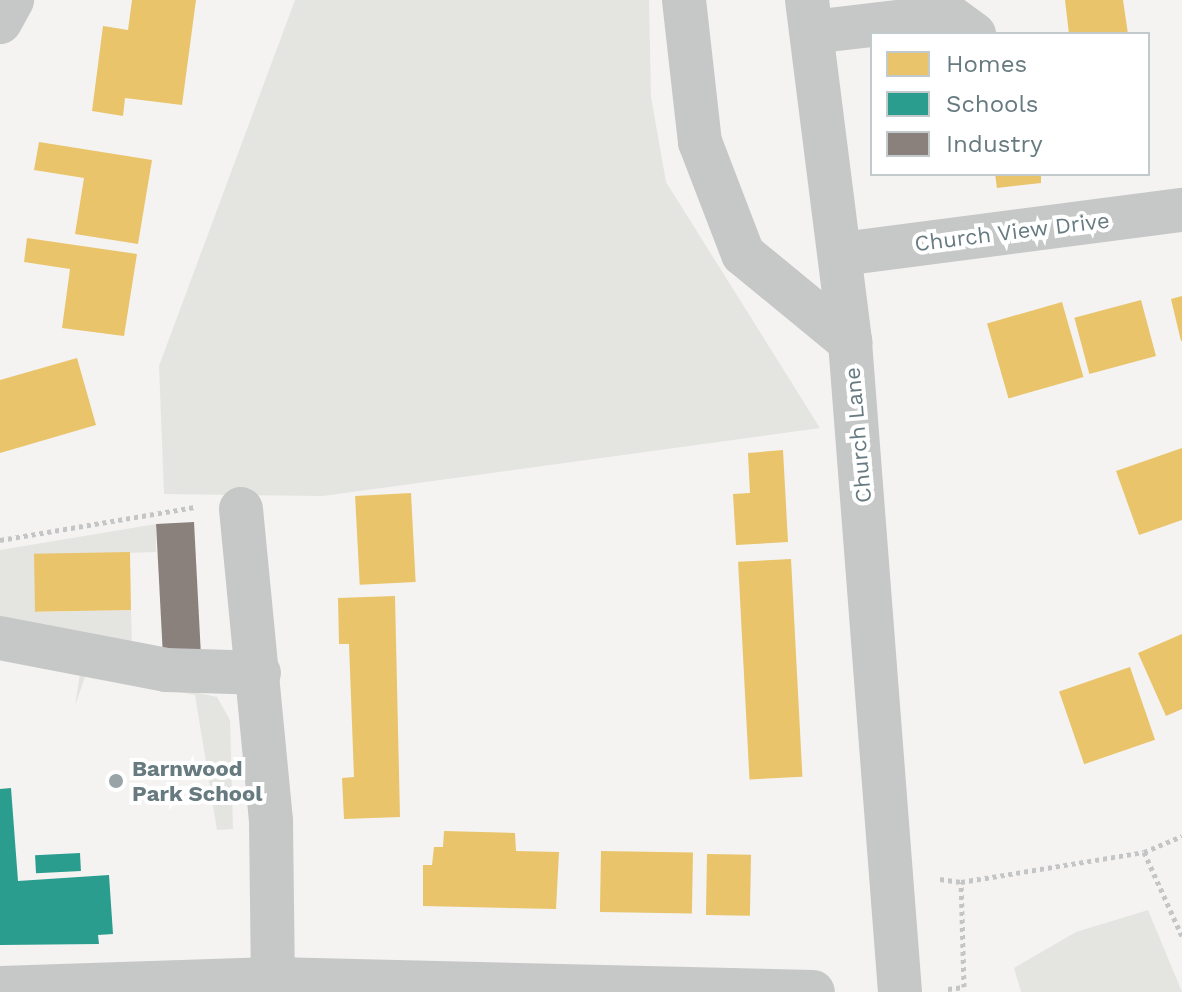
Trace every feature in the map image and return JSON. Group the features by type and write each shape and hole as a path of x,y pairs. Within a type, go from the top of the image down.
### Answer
{"street":[{"path":"0,22 12,0"},
{"path":"684,0 700,142 743,254 850,342"},
{"path":"810,16 949,16 971,32"},
{"name":"Church Lane","path":"810,16 842,254 895,872 917,991"},
{"name":"Church View Drive","path":"842,254 1182,210"},
{"path":"241,509 259,673 274,986"},
{"path":"0,638 166,670 259,673"},
{"path":"0,988 274,986 813,992"}],"path":[{"path":"0,540 140,511 241,509"},
{"path":"917,991 964,990 961,882 1144,852 1182,836"},
{"path":"1144,852 1182,936"}],"shaded area":[{"path":"295,0 649,0 651,97 666,182 820,428 323,496 164,494 159,366"},
{"path":"156,524 156,552 35,556 36,612 131,610 132,645 0,625 0,550"},
{"path":"81,667 217,697 230,720 233,829 217,830 195,695 86,674 75,706"},
{"path":"1148,910 1182,992 1021,992 1014,968 1076,932"}],"building: Homes":[{"path":"132,0 196,0 182,105 125,98 123,116 92,111 103,26 128,30"},
{"path":"1065,0 1123,0 1128,32 1069,32"},
{"path":"39,142 152,160 138,244 75,234 84,178 34,170"},
{"path":"995,176 1041,176 1041,183 997,188"},
{"path":"27,238 137,254 124,336 62,328 70,269 24,262"},
{"path":"1182,296 1182,341 1181,341 1171,299"},
{"path":"1141,300 1156,356 1089,374 1074,318"},
{"path":"1062,302 1083,377 1009,398 987,323"},
{"path":"77,358 96,425 0,453 0,380"},
{"path":"1182,448 1182,520 1139,535 1116,471"},
{"path":"783,450 788,542 736,545 733,494 750,493 748,453"},
{"path":"411,493 416,582 360,585 355,496"},
{"path":"130,552 131,610 35,612 34,554"},
{"path":"791,559 802,777 749,779 738,562"},
{"path":"395,596 400,817 344,819 342,778 354,777 349,644 339,644 338,598"},
{"path":"1182,634 1182,709 1166,716 1138,653"},
{"path":"1130,667 1155,740 1084,764 1059,691"},
{"path":"444,831 515,833 516,851 559,852 556,909 423,906 423,865 432,865 434,847 443,847"},
{"path":"601,851 693,853 692,914 600,912"},
{"path":"707,854 751,855 750,916 706,915"}],"building: Schools":[{"path":"11,788 18,881 109,875 113,934 98,935 99,944 0,945 0,789"},
{"path":"80,853 81,871 36,873 35,855"}],"building: Industry":[{"path":"194,522 201,656 163,658 156,524"}],"place":[{"name":"Barnwood Park School","path":"116,781"}]}
